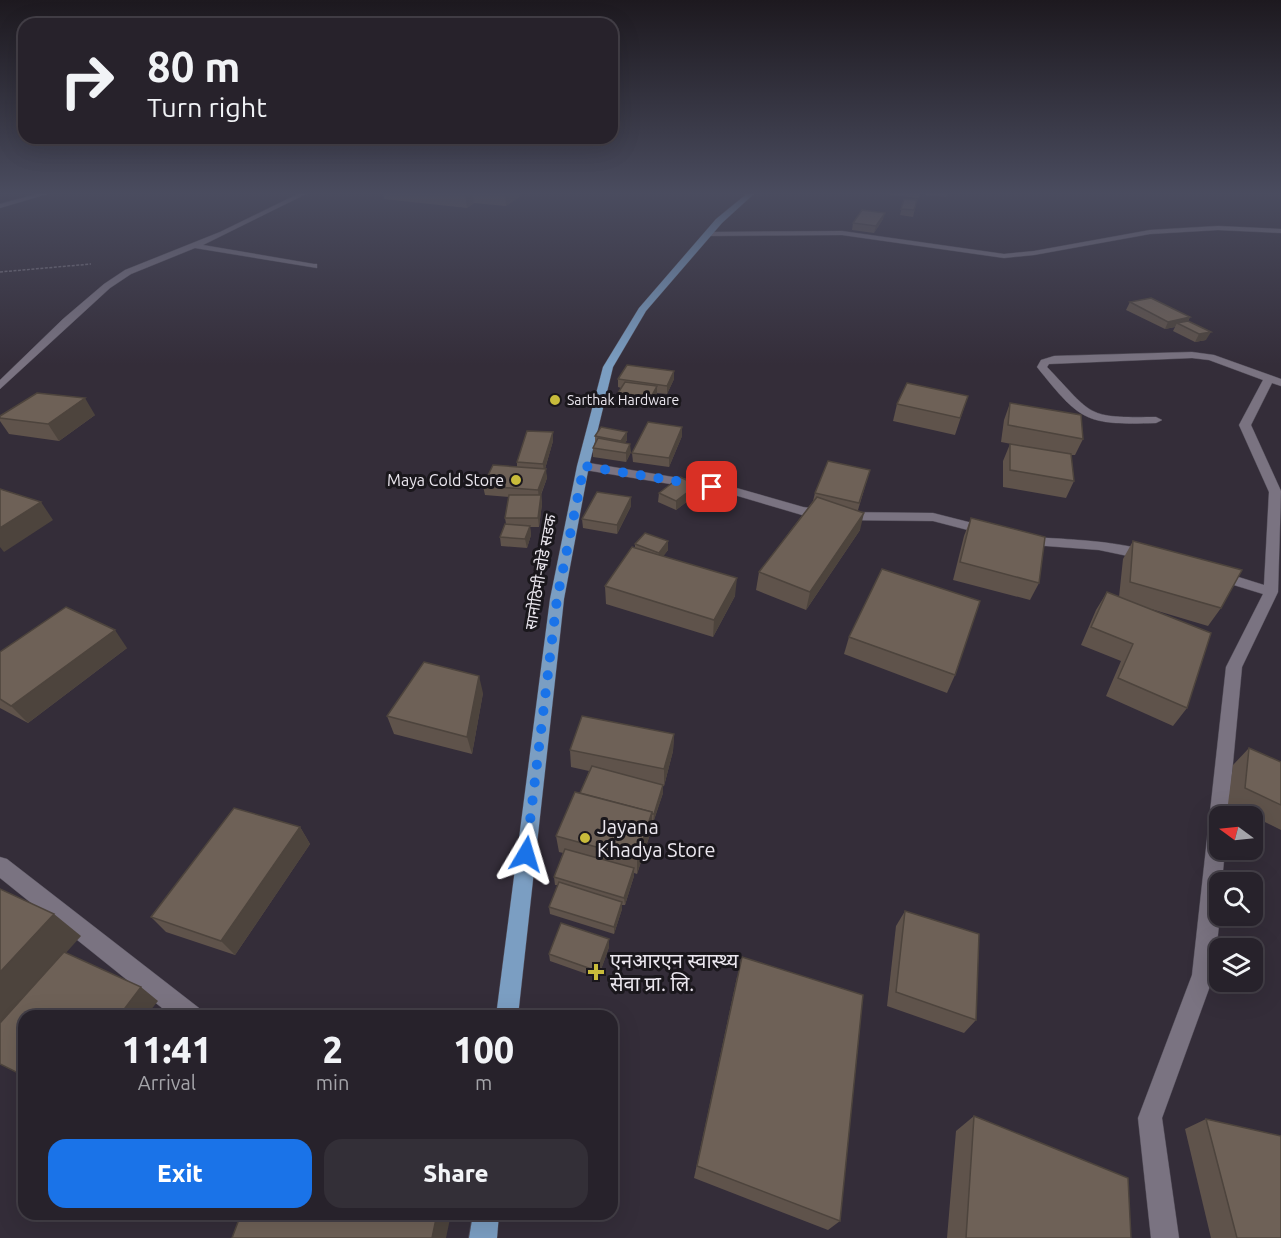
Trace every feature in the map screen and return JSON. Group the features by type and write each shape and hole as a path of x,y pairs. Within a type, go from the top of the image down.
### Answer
{"main road":[{"name":"सानोठिमी-बोडे सडक","path":"508,1010 557,599 584,466 608,368 642,310 694,250"},
{"path":"483,1238 485,1220"}],"street":[{"path":"0,386 66,321 107,286 138,268 186,250"},
{"path":"218,250 314,266"},
{"path":"960,250 1004,256 1056,250"},
{"path":"1156,420 1119,420 1098,417 1082,411 1042,367 1045,362 1054,358 1192,355 1211,357 1275,381 1245,425 1275,492 1271,592 1234,667 1203,975 1150,1118 1165,1238"},
{"path":"584,466 733,491 811,512 837,516 933,517 1032,543 1099,546 1165,560"},
{"path":"1197,570 1271,592"},
{"path":"0,866 183,1010"}],"building":[{"path":"1151,298 1190,317 1168,322 1130,302"},
{"path":"1188,321 1211,332 1199,334 1177,323"},
{"path":"627,365 674,371 667,386 618,379"},
{"path":"625,382 657,386 651,397 618,393"},
{"path":"907,383 968,396 960,418 897,404"},
{"path":"37,393 85,398 48,424 0,418"},
{"path":"1010,403 1081,415 1083,439 1008,425"},
{"path":"648,422 682,427 669,458 632,453"},
{"path":"601,427 627,432 621,441 595,436"},
{"path":"527,431 553,432 543,464 517,462"},
{"path":"598,438 630,444 626,453 593,448"},
{"path":"1010,444 1071,454 1074,481 1010,470"},
{"path":"828,461 870,470 859,503 815,493"},
{"path":"493,465 546,469 538,490 483,486"},
{"path":"680,477 697,485 676,501 659,493"},
{"path":"0,489 41,502 0,528"},
{"path":"597,492 631,497 617,525 582,519"},
{"path":"509,495 541,495 538,518 505,518"},
{"path":"817,497 864,513 810,592 759,572"},
{"path":"971,518 1045,537 1039,583 960,562"},
{"path":"505,524 530,526 525,539 500,537"},
{"path":"645,533 668,541 659,553 635,544"},
{"path":"1133,541 1242,570 1221,608 1130,582"},
{"path":"632,547 737,578 714,620 605,586"},
{"path":"882,569 980,601 955,675 849,637"},
{"path":"1107,592 1211,633 1187,708 1118,678 1133,644 1091,627"},
{"path":"66,607 115,630 11,706 0,699 0,652"},
{"path":"424,662 479,676 467,737 387,716"},
{"path":"582,716 674,734 664,769 570,750"},
{"path":"1249,748 1281,762 1281,805 1245,788"},
{"path":"592,766 663,785 654,814 580,793"},
{"path":"575,792 652,812 637,858 556,836"},
{"path":"234,808 300,827 221,941 151,917"},
{"path":"565,849 634,868 624,898 554,877"},
{"path":"559,882 622,902 614,927 549,907"},
{"path":"0,889 54,914 0,972"},
{"path":"905,911 979,934 976,1020 896,992"},
{"path":"561,923 609,939 597,971 549,954"},
{"path":"64,952 141,987 124,1010 18,1010 18,1073 0,1064 0,1023"},
{"path":"742,957 863,995 840,1221 697,1166"},
{"path":"974,1116 1128,1178 1131,1238 966,1238"},
{"path":"1206,1119 1281,1136 1281,1238 1237,1238"},
{"path":"239,1220 436,1220 432,1238 232,1238"}],"place":[{"name":"Sarthak Hardware","path":"555,400"},
{"name":"Maya Cold Store","path":"516,480"},
{"name":"Jayana Khadya Store","path":"585,838"},
{"name":"एनआरएन स्वास्थ्य सेवा प्रा. लि.","path":"596,972"}],"route":[{"path":"526,854 557,599 584,466 712,487"}]}
